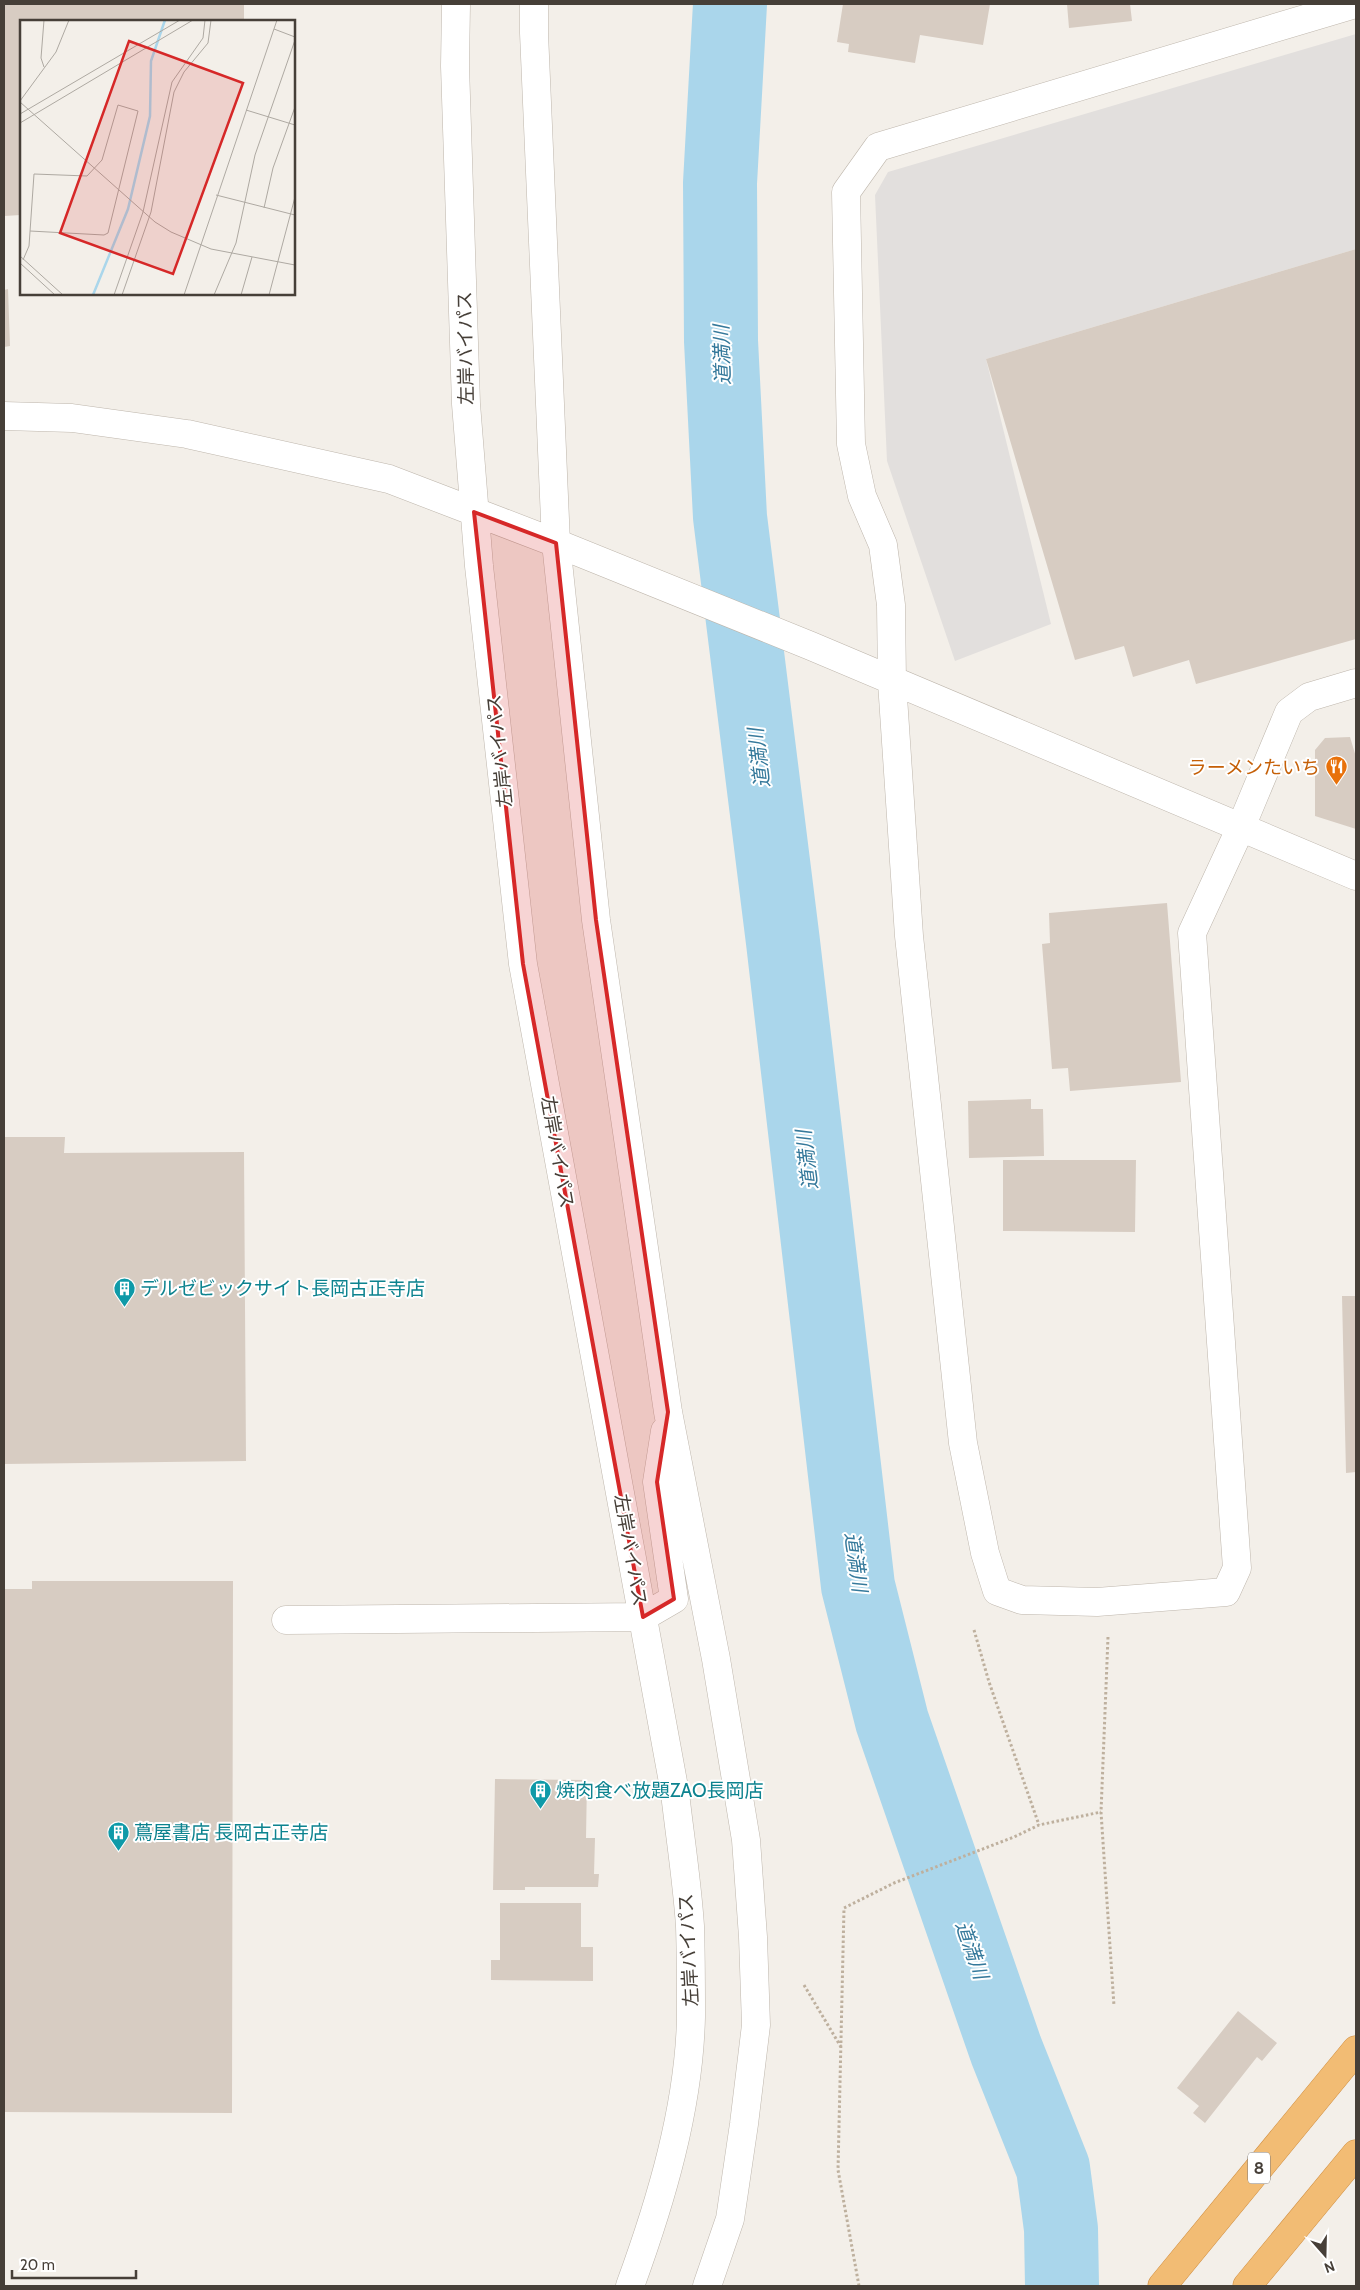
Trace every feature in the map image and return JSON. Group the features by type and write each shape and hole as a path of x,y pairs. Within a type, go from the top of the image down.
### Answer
{"highway":[{"name":"8","path":"1162,2286 1356,2050"},
{"path":"1247,2286 1356,2154"}],"street":[{"name":"左岸バイパス","path":"456,4 455,66 466,404 474,512 523,964 674,1793 690,1926 691,2018 682,2104 666,2172 647,2239 630,2286"},
{"path":"534,4 534,42 556,543 596,920 668,1412 716,1659 746,1840 753,1938 756,2024 730,2219 707,2286"},
{"path":"1355,4 878,147 846,192 851,444 862,496 883,545 891,605 892,682 909,936 963,1443 985,1553 997,1590 1022,1600 1097,1602 1226,1592 1237,1568 1192,933 1241,827 1290,712 1310,697 1356,683"},
{"path":"4,416 72,418 187,434 389,479 556,543 812,646 892,682 1356,876"},
{"path":"286,1620 643,1617 674,1599 656,1482 668,1412"}],"path":[{"path":"1097,1602 1109,1633 1101,1812 1114,2006"},
{"path":"974,1630 989,1682 1039,1825"},
{"path":"860,2286 838,2170 844,1908 894,1883 1014,1837 1039,1825 1101,1812"},
{"path":"804,1985 841,2048"}],"highlighted area":[{"path":"474,512 556,543 596,920 668,1412 657,1482 674,1599 643,1617 523,964"}],"shaded area":[{"path":"1356,34 1356,249 986,359 1051,624 955,661 887,461 875,195 888,172"}],"building":[{"path":"4,4 244,4 244,20 20,20 20,215 4,216"},
{"path":"843,4 990,4 983,45 920,35 915,63 848,52 849,44 837,42"},
{"path":"1067,4 1130,4 1132,21 1069,28"},
{"path":"1356,249 1356,639 1196,684 1189,660 1133,677 1124,646 1075,660 986,359"},
{"path":"8,289 10,346 4,347 4,290"},
{"name":"ラーメンたいち","path":"1350,737 1356,757 1356,829 1315,816 1315,750 1325,738"},
{"path":"1167,903 1181,1082 1070,1091 1068,1068 1052,1069 1042,944 1050,943 1049,913"},
{"path":"1031,1099 1031,1109 1043,1109 1044,1156 969,1158 968,1101"},
{"name":"デルゼビックサイト長岡古正寺店","path":"4,1137 65,1137 64,1153 244,1152 246,1461 4,1464"},
{"path":"1003,1160 1136,1160 1135,1232 1003,1231"},
{"path":"1342,1296 1356,1296 1356,1472 1346,1473"},
{"name":"蔦屋書店 長岡古正寺店","path":"32,1581 233,1581 232,2113 4,2112 4,1589 32,1589"},
{"name":"焼肉食べ放題ZAO長岡店","path":"495,1779 587,1780 586,1838 595,1838 594,1874 599,1874 598,1887 525,1887 525,1890 493,1890"},
{"path":"500,1903 581,1903 581,1947 593,1947 593,1981 491,1980 491,1960 500,1960"},
{"path":"1238,2011 1277,2043 1262,2061 1257,2057 1205,2123 1193,2113 1199,2106 1177,2088"}],"waterway":[{"name":"道満川","path":"730,4 720,183 721,341 730,517 783,942 858,1586 892,1721 1006,2050 1053,2168 1061,2229 1062,2286"}],"place":[{"name":"ラーメンたいち","path":"1336,786"},
{"name":"デルゼビックサイト長岡古正寺店","path":"124,1307"},
{"name":"焼肉食べ放題ZAO長岡店","path":"540,1809"},
{"name":"蔦屋書店 長岡古正寺店","path":"118,1851"}]}
